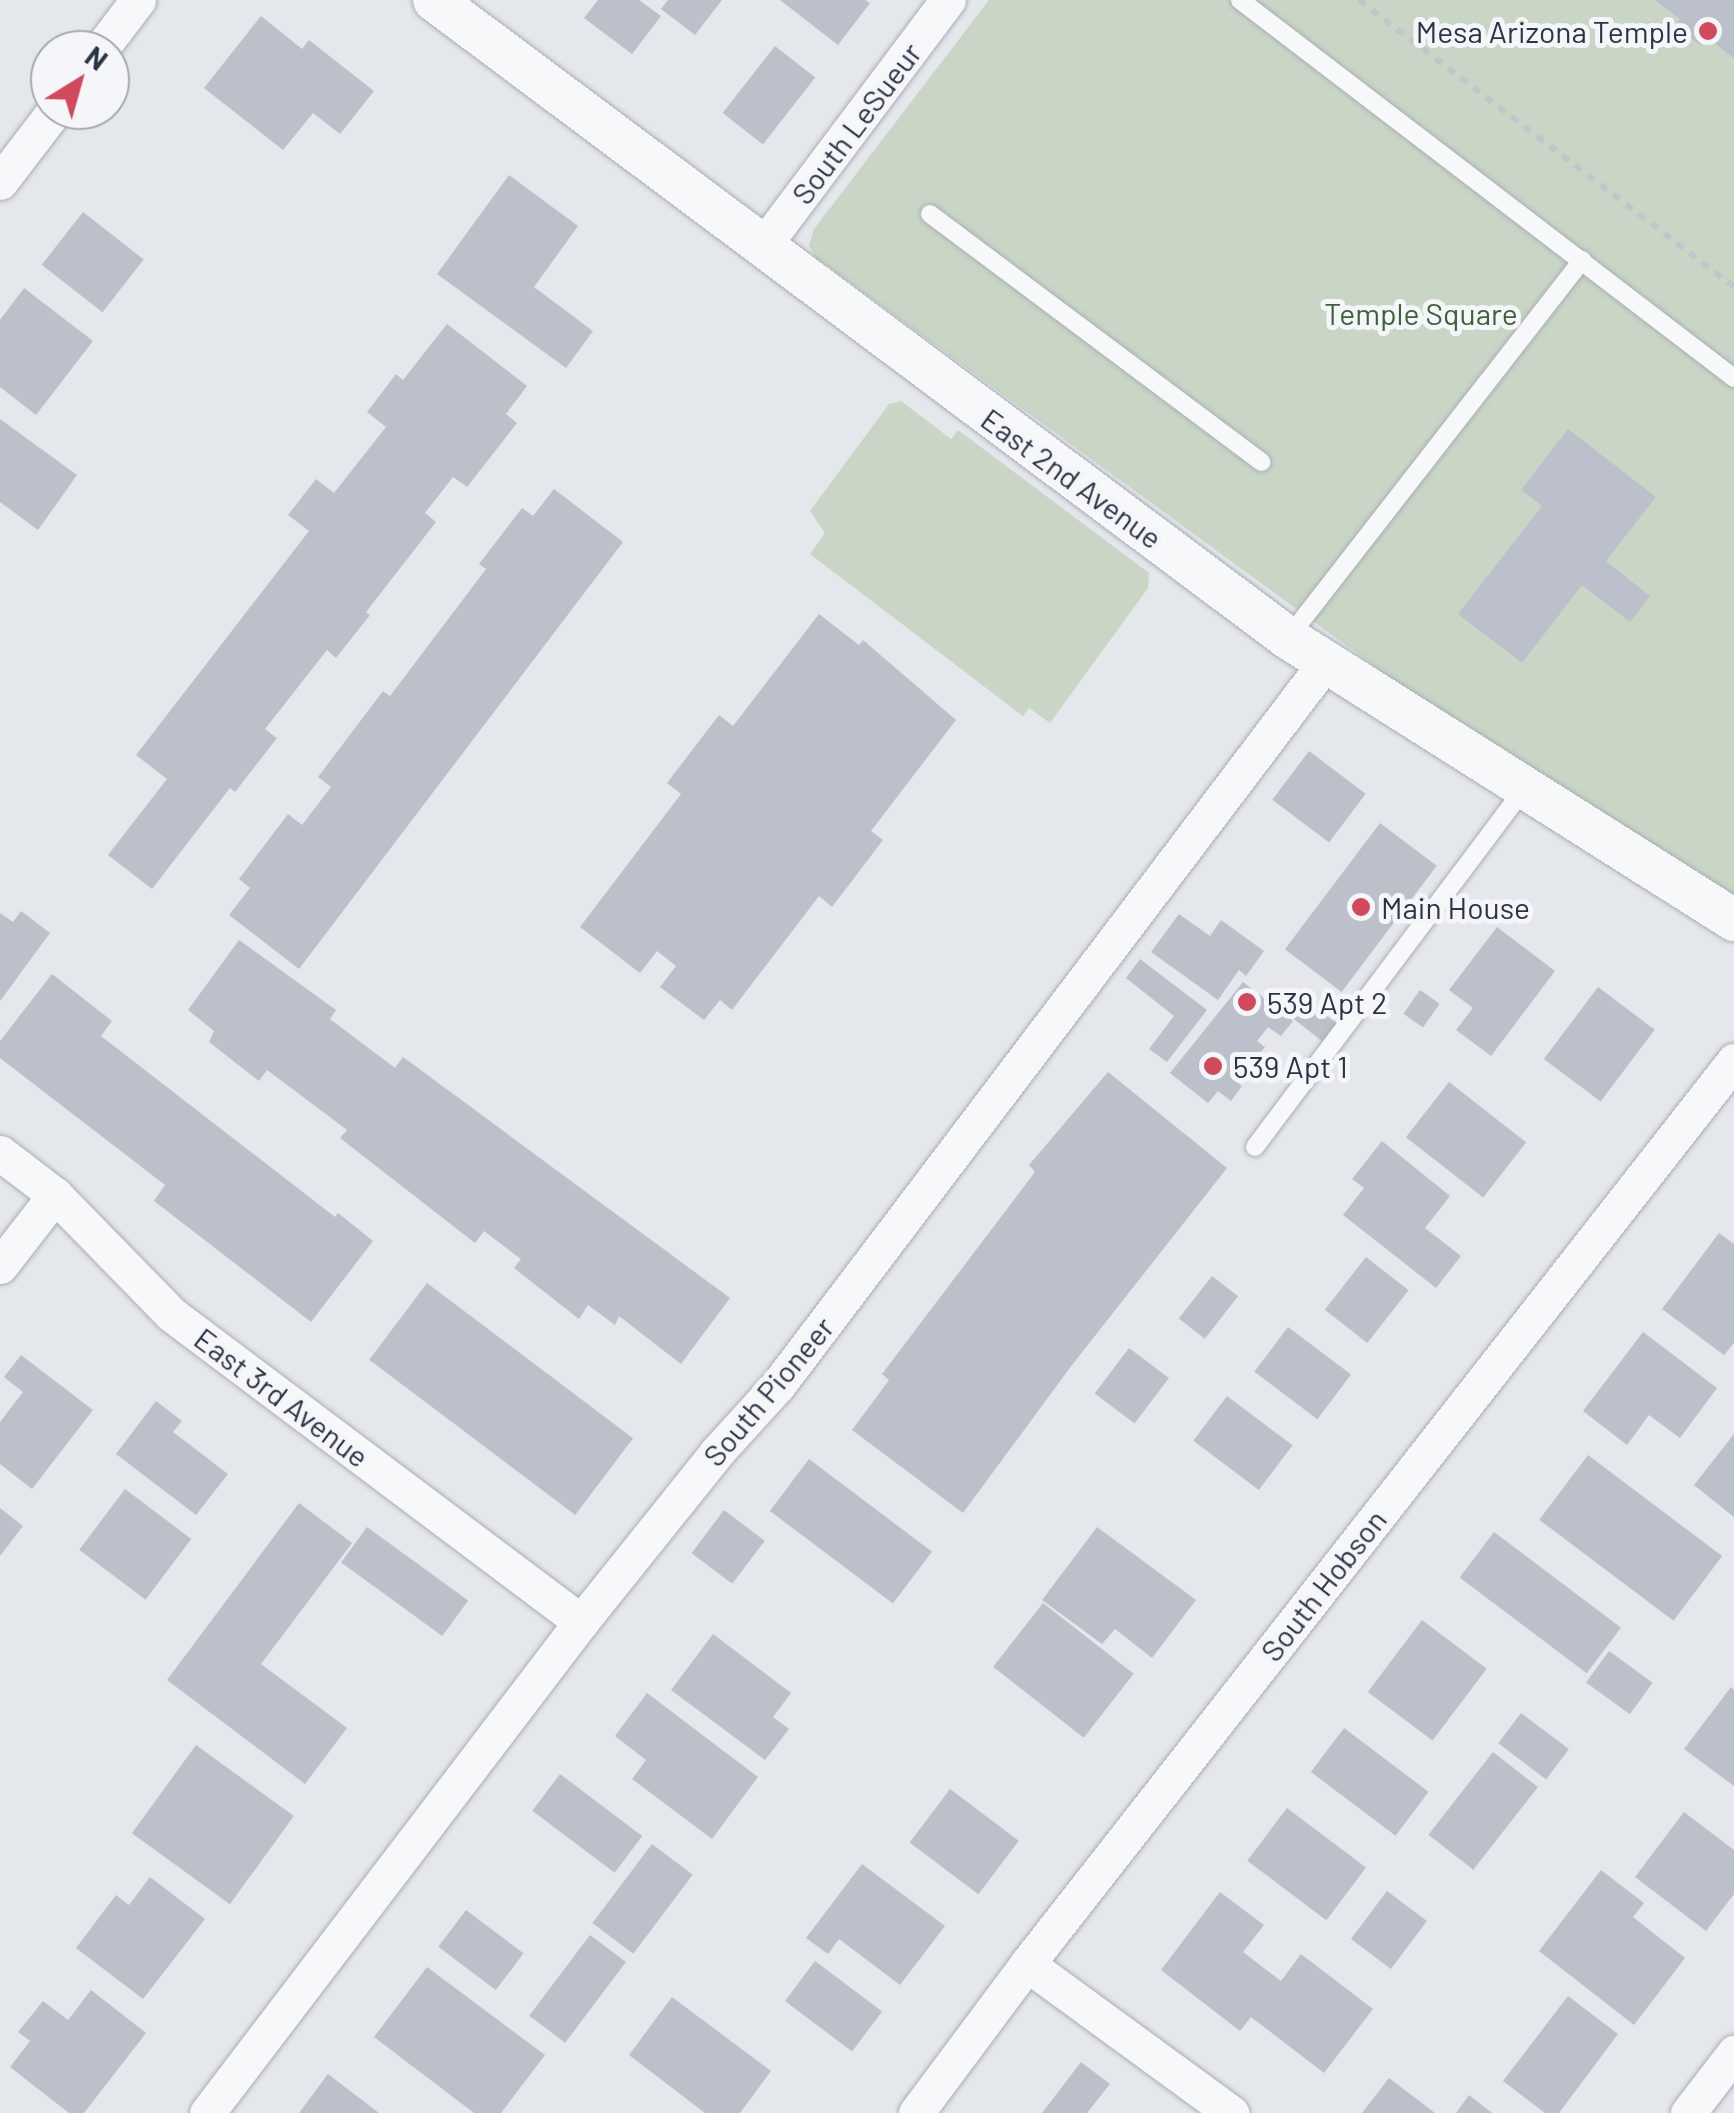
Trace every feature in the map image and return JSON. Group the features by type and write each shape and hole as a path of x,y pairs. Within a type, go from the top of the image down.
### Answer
{"street":[{"path":"115,30 138,0"},
{"name":"East 2nd Avenue","path":"434,0 1324,664 1734,920"},
{"name":"South LeSueur","path":"763,246 948,0"},
{"path":"0,182 40,130"},
{"name":"South Pioneer","path":"207,2113 582,1622 718,1452 778,1385 1324,664"},
{"name":"South Hobson","path":"916,2113 1027,1964 1734,1060"},
{"name":"East 3rd Avenue","path":"0,1154 55,1195 171,1314 582,1622"},
{"path":"0,1266 55,1195"},
{"path":"1027,1964 1232,2113"},
{"path":"1688,2113 1734,2053"}],"lane":[{"path":"1240,0 1734,378"},
{"path":"930,214 1261,462"},
{"path":"1288,638 1582,260"},
{"path":"1255,1147 1524,789"}],"path":[{"path":"1359,0 1734,287"}],"green space":[{"name":"Temple Square","path":"989,0 1734,0 1734,898 1451,722 815,257 809,245 814,229"},
{"path":"901,401 951,439 958,430 1149,573 1148,588 1050,723 1029,708 1023,716 810,554 825,533 810,511 889,404"}],"building":[{"path":"598,0 639,0 661,16 632,54 584,18"},
{"path":"668,0 722,0 695,35 661,9"},
{"path":"780,0 865,0 870,3 838,45"},
{"name":"Mesa Arizona Temple","path":"1655,0 1734,0 1734,58 1706,37 1700,45 1675,26 1680,19"},
{"path":"261,16 302,49 309,40 374,91 340,134 313,113 283,150 204,88"},
{"path":"775,46 815,77 763,144 723,113"},
{"path":"509,175 578,226 534,287 593,331 566,368 437,274"},
{"path":"83,212 144,259 102,312 42,265"},
{"path":"24,288 93,341 36,415 0,387 0,320"},
{"path":"447,324 527,386 506,414 517,423 467,487 453,477 425,513 436,522 366,612 370,615 336,658 327,650 265,729 277,738 235,792 230,788 152,889 108,855 167,779 136,755 309,531 288,515 316,479 334,493 386,427 367,412 396,374 403,380"},
{"path":"0,419 77,475 38,530 0,502"},
{"path":"1568,429 1656,497 1606,561 1650,596 1630,622 1582,585 1522,663 1458,614 1542,506 1521,490"},
{"path":"554,489 623,542 299,969 229,915 250,888 239,879 288,814 302,825 331,787 318,777 383,691 390,696 486,569 479,564 522,508 533,516"},
{"path":"819,614 859,645 863,640 956,720 871,831 883,840 832,907 819,896 732,1010 720,1000 704,1020 660,987 676,966 657,951 640,973 580,927 681,794 667,783 719,715 733,726"},
{"path":"1309,751 1366,794 1329,842 1272,800"},
{"name":"Main House","path":"1380,823 1437,866 1342,992 1285,949"},
{"path":"21,911 50,933 0,1001 0,913 13,922"},
{"path":"1179,914 1210,936 1221,920 1264,951 1246,976 1239,970 1218,1000 1151,952"},
{"path":"1497,927 1555,971 1491,1056 1456,1030 1473,1008 1449,990"},
{"path":"239,940 336,1010 330,1019 395,1068 403,1057 730,1298 681,1364 619,1316 615,1325 588,1305 579,1319 514,1268 521,1259 484,1231 475,1243 340,1138 347,1130 267,1070 259,1081 209,1042 214,1031 188,1010"},
{"path":"1140,959 1207,1010 1167,1062 1149,1049 1174,1016 1126,978"},
{"path":"52,974 112,1021 101,1036 335,1217 338,1213 373,1241 311,1322 154,1201 165,1185 0,1058 0,1041"},
{"path":"1243,982 1293,1021 1281,1036 1268,1027 1257,1041 1265,1047 1241,1077 1235,1071 1230,1077 1242,1086 1231,1101 1218,1091 1208,1103 1170,1073"},
{"path":"1598,987 1655,1030 1601,1102 1544,1059"},
{"path":"1420,990 1440,1004 1423,1028 1403,1014"},
{"path":"1308,1001 1336,1023 1322,1041 1294,1019"},
{"path":"1108,1072 1227,1168 1072,1365 963,1513 852,1430 889,1380 882,1374 1035,1172 1029,1165"},
{"path":"1449,1082 1526,1142 1483,1197 1406,1137"},
{"path":"1382,1141 1450,1196 1425,1228 1461,1256 1436,1288 1343,1215 1364,1188 1352,1179"},
{"path":"1719,1233 1734,1244 1734,1343 1724,1355 1662,1309"},
{"path":"1366,1257 1409,1290 1367,1343 1325,1310"},
{"path":"1212,1276 1238,1296 1205,1339 1179,1319"},
{"path":"427,1283 633,1438 575,1515 369,1360"},
{"path":"1288,1327 1351,1375 1317,1419 1254,1372"},
{"path":"1643,1332 1717,1388 1680,1438 1649,1415 1627,1445 1583,1411"},
{"path":"1129,1348 1169,1378 1135,1424 1095,1394"},
{"path":"21,1355 93,1410 32,1489 0,1464 0,1422 23,1392 4,1377"},
{"path":"1227,1396 1292,1445 1259,1490 1193,1441"},
{"path":"156,1401 182,1421 173,1432 228,1474 196,1515 116,1454"},
{"path":"1734,1434 1734,1517 1694,1485"},
{"path":"1588,1455 1722,1556 1673,1621 1539,1520"},
{"path":"809,1459 932,1552 893,1604 770,1511"},
{"path":"125,1489 191,1539 146,1600 79,1550"},
{"path":"299,1503 352,1543 261,1664 347,1728 305,1784 167,1680"},
{"path":"0,1508 23,1526 0,1556"},
{"path":"724,1510 765,1541 732,1584 692,1553"},
{"path":"367,1527 468,1600 442,1636 341,1563"},
{"path":"1097,1527 1196,1600 1152,1658 1115,1629 1102,1644 1042,1600"},
{"path":"1494,1532 1621,1628 1587,1673 1460,1578"},
{"path":"1043,1603 1134,1674 1084,1738 993,1667"},
{"path":"1422,1620 1487,1669 1433,1741 1368,1692"},
{"path":"713,1634 791,1693 773,1717 789,1729 765,1760 671,1690"},
{"path":"1609,1651 1653,1683 1630,1714 1586,1683"},
{"path":"1731,1687 1734,1690 1734,1786 1684,1749"},
{"path":"647,1693 758,1777 712,1839 632,1779 646,1760 615,1736"},
{"path":"1521,1713 1569,1749 1546,1779 1498,1743"},
{"path":"1344,1728 1429,1792 1396,1836 1311,1772"},
{"path":"196,1745 294,1816 230,1904 132,1833"},
{"path":"1493,1752 1538,1787 1473,1870 1428,1835"},
{"path":"560,1774 642,1836 615,1873 532,1811"},
{"path":"950,1789 1019,1841 978,1894 910,1843"},
{"path":"1287,1808 1366,1868 1326,1920 1247,1861"},
{"path":"1684,1812 1734,1850 1734,1894 1706,1931 1635,1877"},
{"path":"652,1844 693,1875 633,1954 592,1923"},
{"path":"862,1864 945,1926 900,1985 839,1939 828,1954 806,1938"},
{"path":"1601,1870 1644,1903 1633,1917 1685,1958 1634,2025 1539,1951"},
{"path":"150,1877 205,1919 143,1999 76,1948 116,1895 129,1905"},
{"path":"1387,1891 1427,1921 1391,1969 1351,1939"},
{"path":"1220,1892 1264,1925 1243,1952 1281,1981 1301,1954 1373,2009 1324,2073 1251,2017 1240,2031 1161,1970"},
{"path":"466,1910 524,1953 496,1990 438,1947"},
{"path":"590,1935 626,1962 565,2043 529,2016"},
{"path":"815,1961 882,2012 852,2051 785,2001"},
{"path":"427,1967 545,2055 501,2113 474,2113 374,2037"},
{"path":"91,1990 146,2033 84,2113 69,2113 10,2067 30,2041 18,2032 43,2001 68,2020"},
{"path":"1568,1996 1618,2034 1559,2113 1545,2113 1503,2081"},
{"path":"672,1997 771,2071 740,2113 705,2113 629,2055"},
{"path":"1081,2062 1110,2084 1087,2113 1042,2113"},
{"path":"328,2074 379,2113 299,2113"},
{"path":"1389,2078 1435,2113 1362,2113"},
{"path":"1469,2095 1492,2113 1456,2113"}],"place":[{"name":"Mesa Arizona Temple","path":"1708,31"},
{"name":"Main House","path":"1361,907"},
{"name":"539 Apt 2","path":"1247,1002"},
{"name":"539 Apt 1","path":"1213,1066"}]}
